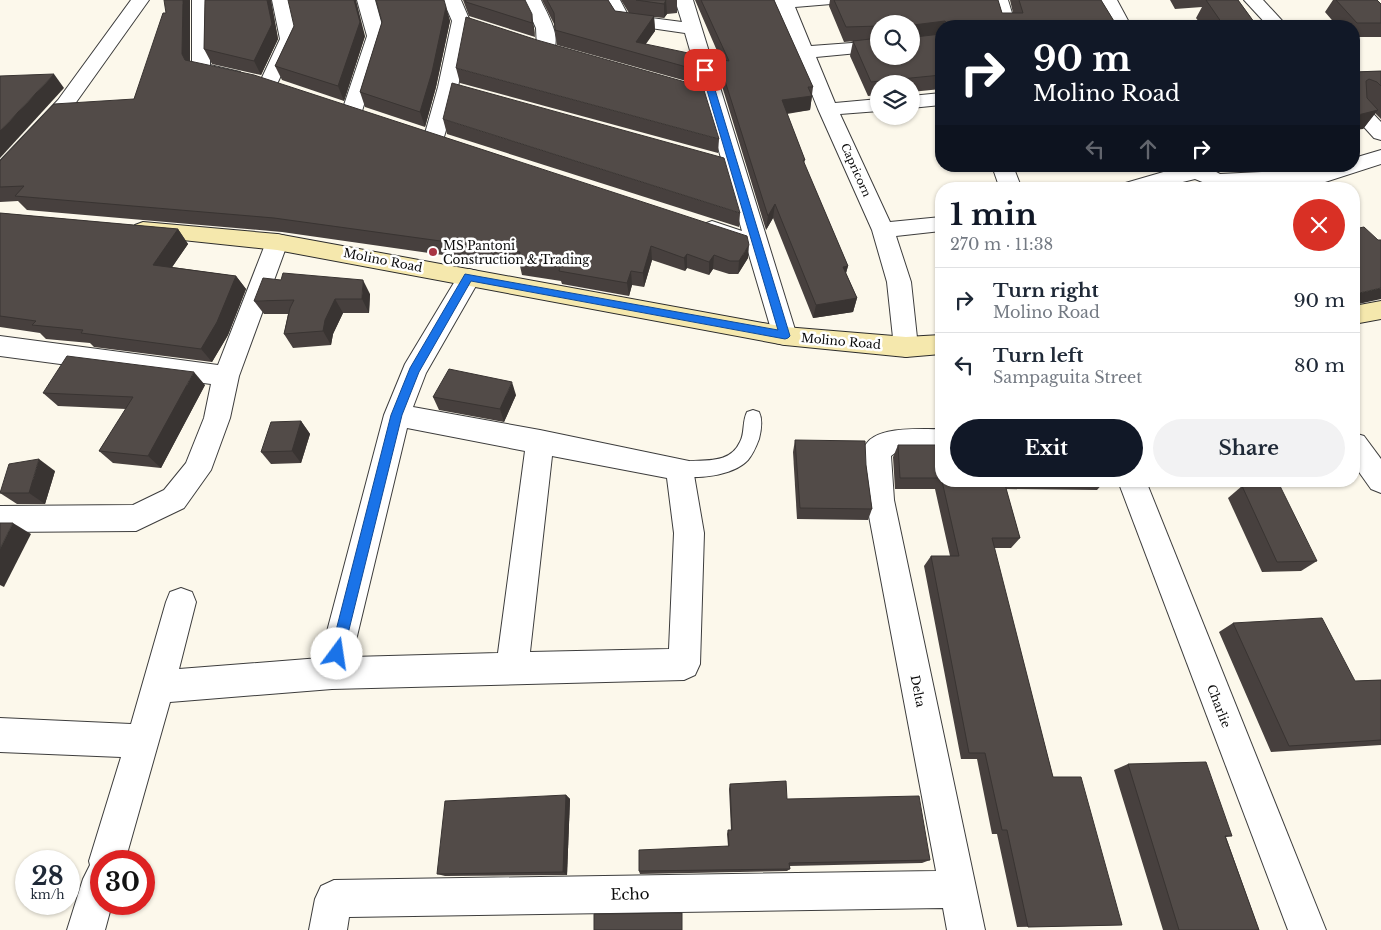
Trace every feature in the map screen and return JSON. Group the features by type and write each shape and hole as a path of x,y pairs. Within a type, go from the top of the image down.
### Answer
{"main road":[{"name":"Molino Road","path":"118,228 277,242 785,336 906,347 935,345"},
{"path":"1360,314 1381,310"}],"street":[{"path":"0,174 65,104 140,0"},
{"path":"201,0 201,68 278,87 289,39 281,0"},
{"path":"352,111 376,36 366,0"},
{"path":"434,137 448,87 461,21 452,0"},
{"path":"532,0 545,28 546,49"},
{"path":"611,0 622,19 693,29"},
{"path":"684,0 693,29 704,93 725,164 759,244 785,336"},
{"path":"784,2 825,0"},
{"path":"999,0 1005,20"},
{"path":"1108,0 1119,20"},
{"path":"1253,0 1272,20"},
{"name":"Capricorn","path":"784,2 828,109 883,230 899,282 906,347"},
{"path":"461,21 480,28"},
{"path":"527,43 564,54"},
{"path":"806,52 870,47"},
{"path":"448,87 467,92"},
{"path":"920,101 935,100"},
{"path":"828,109 870,105"},
{"path":"1360,111 1381,134"},
{"path":"1360,164 1381,157"},
{"path":"1153,182 1186,172"},
{"path":"1200,172 1217,181 1322,176 1334,172"},
{"path":"694,222 759,244"},
{"path":"883,230 935,225"},
{"path":"0,519 136,518 174,499 197,470 217,418 226,376 277,242"},
{"path":"332,673 396,415 414,371 469,277"},
{"path":"0,346 226,376"},
{"path":"156,687 332,673 684,664 689,533 679,468 396,415"},
{"name":"Delta","path":"935,440 889,442 877,452 880,500 966,930"},
{"path":"512,669 540,441"},
{"path":"1360,452 1381,482"},
{"name":"Charlie","path":"1134,487 1306,930"},
{"path":"110,850 143,741 156,687 181,602"},
{"path":"0,735 143,741"},
{"name":"Echo","path":"328,930 334,899 957,889"},
{"path":"86,930 90,915"}],"lane":[{"path":"679,468 720,467 738,460 751,436 753,417"}],"building":[{"path":"164,0 183,0 182,54 185,60 254,75 747,236 749,245 739,261 730,261 714,255 709,262 687,254 684,258 651,246 643,273 631,271 627,283 559,271 560,267 519,261 520,252 274,218 15,196 24,186 0,187 0,161 54,104 134,99 163,13 166,13"},
{"path":"205,0 267,0 272,24 254,61 204,49"},
{"path":"288,0 354,0 360,22 338,86 275,66 294,26"},
{"path":"376,0 444,0 446,7 432,72 420,112 360,92 382,22"},
{"path":"465,0 525,0 532,14 532,23 466,2"},
{"path":"547,0 608,0 615,11 654,16 636,42 693,54 697,70 555,30 554,13"},
{"path":"636,0 666,0 664,4"},
{"path":"701,0 774,0 813,87 808,87 812,96 782,100 805,160 803,160 848,266 843,267 857,298 816,305 775,204 768,216 718,59 729,61"},
{"path":"834,0 998,0 1002,13 1023,13 1019,0 1101,0 1113,20 935,20 935,22 920,24 920,15 870,15 870,26 846,27"},
{"path":"1206,0 1238,0 1253,20 1220,20"},
{"path":"1336,0 1377,0 1381,4 1381,23 1360,23 1360,20 1354,20"},
{"path":"466,17 537,40 703,87 719,139 456,68"},
{"path":"935,35 935,76 920,77 920,75 870,75 870,80 853,41 870,39 870,65 920,65 920,36"},
{"path":"1381,71 1381,86 1369,79 1366,81 1367,98 1378,110 1360,114 1360,72"},
{"path":"54,74 0,131 0,76"},
{"path":"452,83 724,158 740,213 443,119"},
{"path":"0,213 178,229 153,265 236,276 217,322 201,349 81,333 83,330 32,325 36,321 0,316"},
{"path":"1364,227 1378,240 1381,240 1381,288 1360,293 1360,228"},
{"path":"283,273 363,280 362,299 335,299 325,320 323,331 284,334 290,308 294,300 254,301 263,278 281,280"},
{"path":"67,356 194,372 148,456 99,451 133,397 43,393"},
{"path":"449,369 512,382 500,409 433,397"},
{"path":"301,421 292,451 261,452 271,422"},
{"path":"795,440 865,441 872,509 800,508"},
{"path":"898,445 935,445 935,478 900,478"},
{"path":"39,459 29,493 0,493 9,464"},
{"path":"943,487 1006,487 1020,538 992,538 1053,777 1081,777 1122,925 1028,927 1007,830 1002,830 985,753 969,753 931,556 959,556"},
{"path":"1242,487 1280,487 1317,561 1277,562"},
{"path":"0,523 13,523 0,549"},
{"path":"1322,618 1355,681 1381,680 1381,740 1289,746 1233,623"},
{"path":"1206,762 1232,836 1225,836 1259,930 1179,930 1128,764"},
{"path":"786,781 787,799 919,796 930,860 789,863 790,869 639,871 639,850 729,846 728,830 732,830 730,784"},
{"path":"566,795 563,872 437,874 445,801"},
{"path":"682,913 682,930 594,930 594,914"}],"place":[{"name":"MS Pantoni Construction & Trading","path":"433,252"}],"route":[{"path":"337,654 396,415 414,371 469,277 785,336 705,70"}]}
